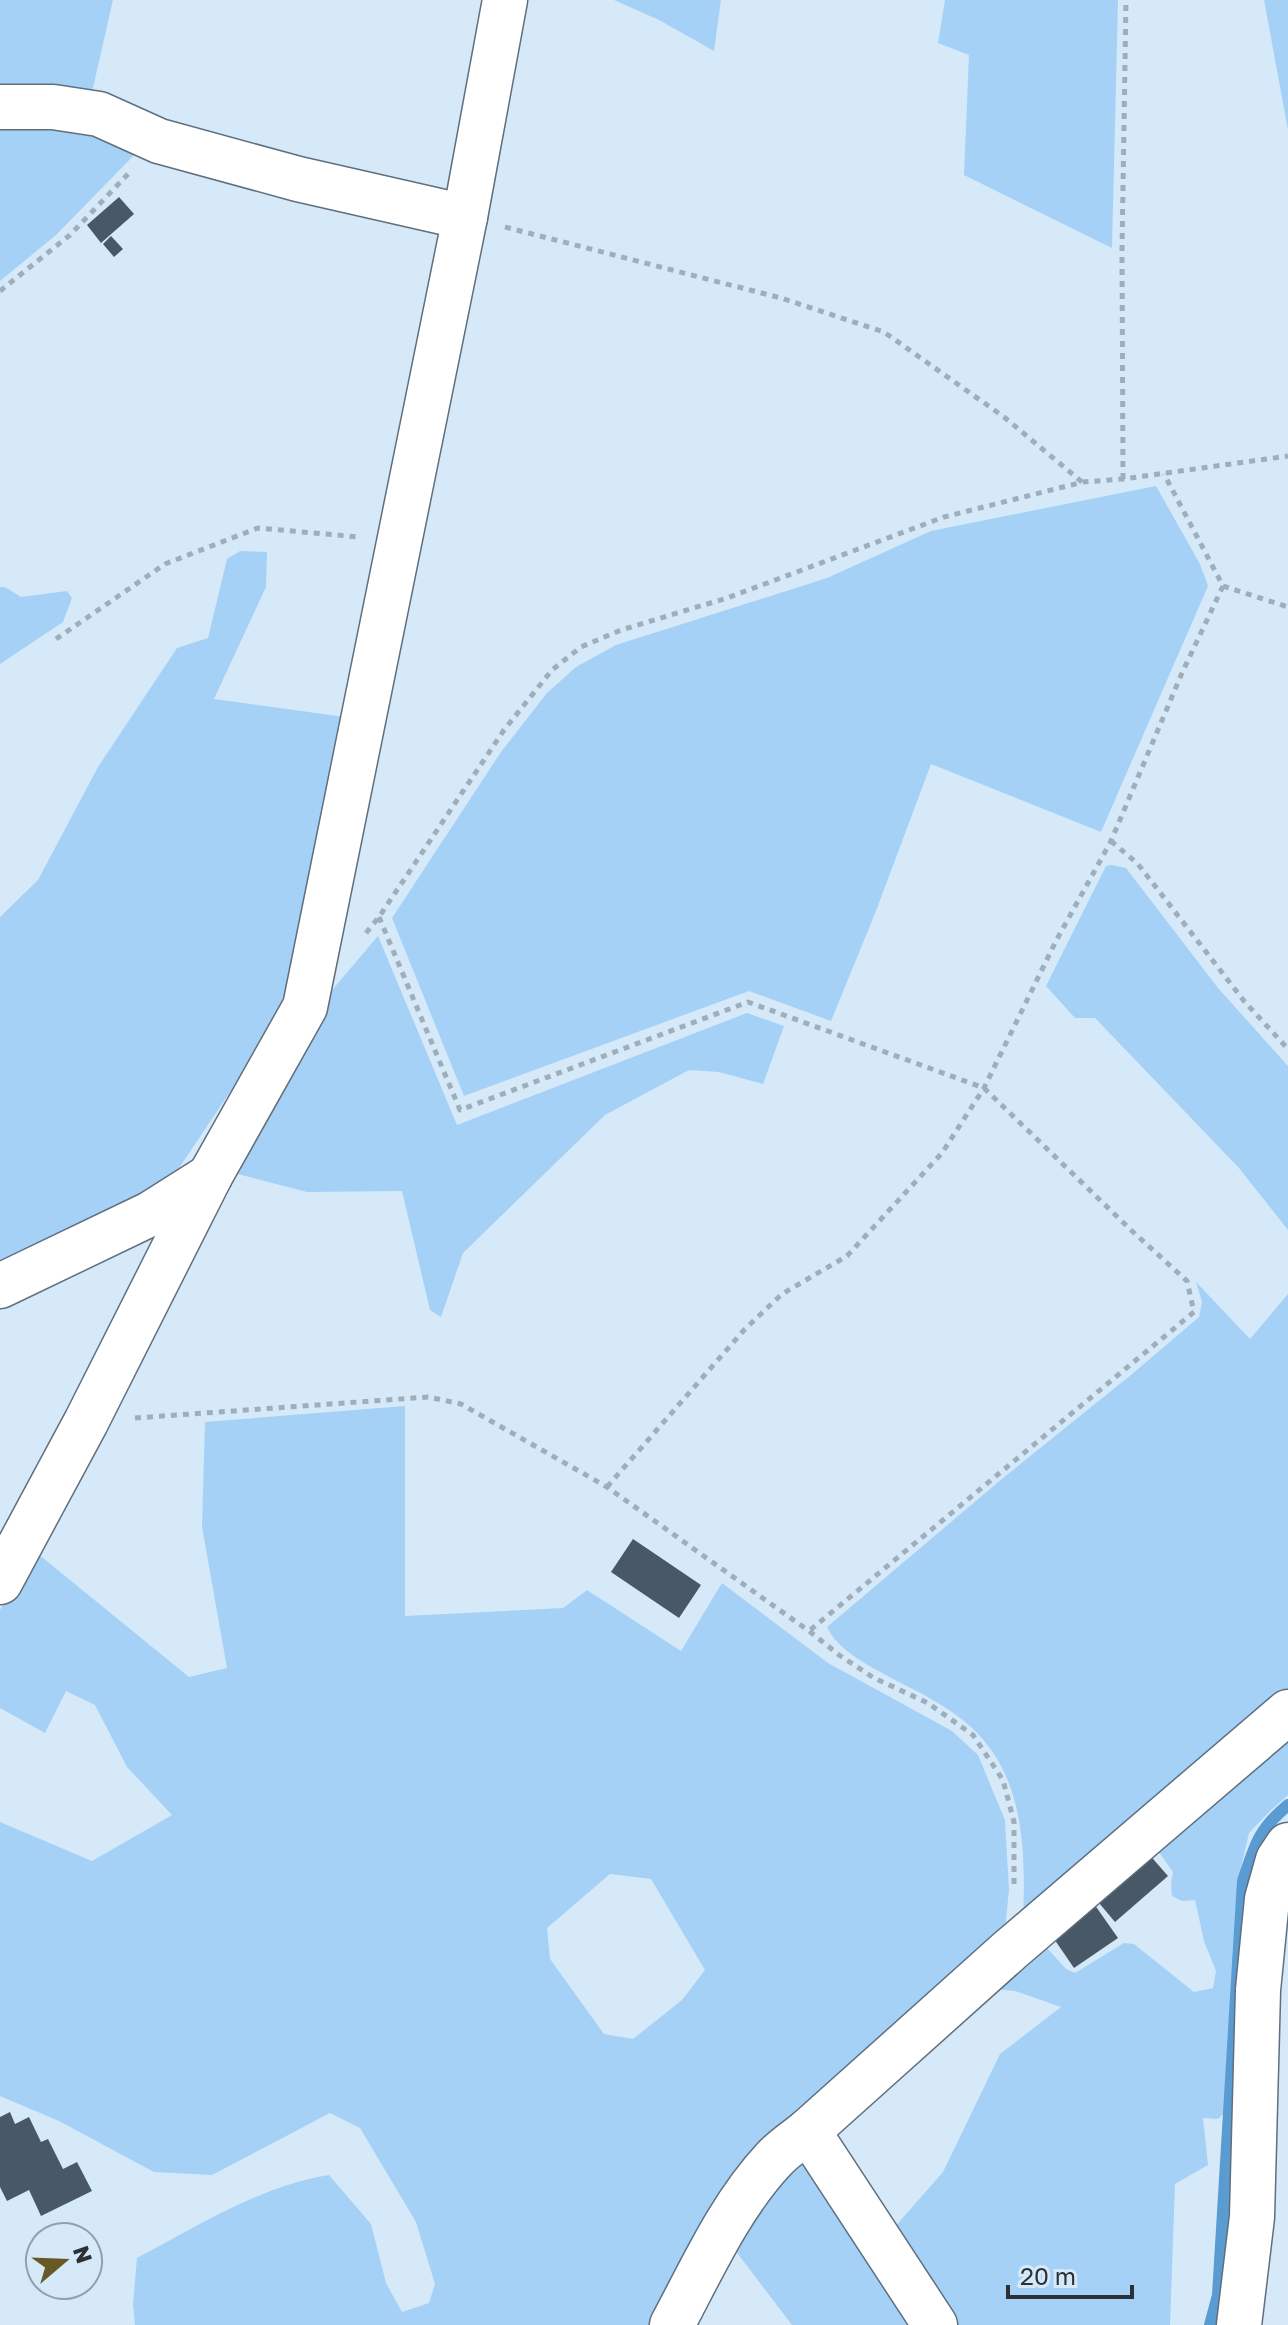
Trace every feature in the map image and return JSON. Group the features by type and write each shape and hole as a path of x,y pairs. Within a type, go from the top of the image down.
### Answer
{"street":[{"path":"0,1582 86,1422 210,1176 305,1007 465,217 505,0"},
{"path":"0,107 53,107 99,114 159,141 298,179 465,217"},
{"path":"0,1286 150,1214 210,1176"},
{"path":"672,2325 715,2244 750,2189 776,2157 1010,1950 1288,1712"},
{"path":"1239,2325 1252,2217 1258,1990 1267,1899 1278,1860 1288,1845"},
{"path":"808,2131 935,2325"}],"path":[{"path":"1123,479 1122,250 1126,0"},
{"path":"0,291 70,235 159,141"},
{"path":"465,217 781,298 884,332 1004,417 1083,482"},
{"path":"361,939 379,917 504,730 552,670 581,647 621,630 727,598 944,517 1083,482 1288,456"},
{"path":"1164,474 1223,586 1288,607"},
{"path":"56,639 165,564 258,528 400,542"},
{"path":"607,1487 753,1321 782,1294 847,1256 942,1153 984,1088 1056,941 1111,841 1182,673 1223,586"},
{"path":"1111,841 1138,864 1244,1001 1288,1049"},
{"path":"379,917 460,1110 748,1002 984,1088 1187,1281 1194,1312 809,1631"},
{"path":"86,1422 428,1397 461,1404 607,1487 839,1655 928,1703 973,1735 1003,1780 1014,1822 1014,1909 1010,1950"}],"shaded area":[{"path":"0,0 113,0 90,101 0,95"},
{"path":"614,0 721,0 714,51 659,20"},
{"path":"945,0 1118,0 1112,248 964,175 969,55 938,43"},
{"path":"1264,0 1288,0 1288,130"},
{"path":"55,116 140,149 56,235 0,281 0,122"},
{"path":"1156,486 1200,564 1208,586 1101,832 931,764 831,1021 749,991 464,1096 392,918 501,752 547,693 576,667 616,645 827,578 931,531"},
{"path":"240,551 267,552 266,587 214,699 352,718 292,975 268,1035 165,1189 0,1267 0,917 38,880 98,767 177,648 208,638 227,559"},
{"path":"0,587 21,597 67,591 72,598 63,622 0,664"},
{"path":"1106,866 1126,868 1218,988 1288,1066 1288,1230 1239,1168 1095,1018 1075,1018 1046,986"},
{"path":"378,936 457,1125 747,1013 784,1026 763,1084 719,1072 689,1070 605,1115 463,1253 441,1317 430,1310 402,1191 307,1192 238,1174 333,989"},
{"path":"1196,1282 1250,1339 1288,1294 1288,1696 1023,1930 1023,1849 1019,1822 1004,1772 990,1749 954,1713 847,1651 827,1627 1199,1317 1202,1302"},
{"path":"405,1406 405,1616 563,1608 587,1590 681,1651 722,1583 828,1663 952,1731 978,1755 1005,1820 1009,1890 1005,1929 783,2129 653,2325 135,2325 133,2305 137,2258 254,2198 303,2180 329,2175 371,2224 386,2283 402,2312 429,2303 435,2284 416,2222 360,2128 330,2113 212,2175 154,2172 59,2121 0,2096 0,1822 92,1861 172,1815 127,1767 95,1705 66,1691 45,1733 0,1708 0,1610 32,1549 189,1677 227,1668 202,1527 205,1422","holes":["610,1874 651,1879 705,1970 682,2000 633,2039 604,2034 550,1959 547,1928"]},
{"path":"1288,1722 1288,1795 1249,1833 1238,1880 1224,2113 1218,2119 1203,2118 1208,2165 1175,2184 1170,2325 944,2325 885,2238 943,2172 1000,2054 1061,2007 1015,1991 985,1988 1031,1948 1047,1948 1066,1969 1075,1973 1124,1943 1134,1944 1194,1992 1213,1988 1216,1971 1204,1941 1195,1900 1182,1901 1172,1896 1173,1872 1151,1841"},
{"path":"799,2148 924,2325 792,2325 728,2241"}],"building":[{"path":"119,197 134,214 101,243 87,225"},
{"path":"111,236 123,249 114,257 103,244"},
{"path":"633,1539 701,1585 679,1618 611,1572"},
{"path":"1147,1852 1168,1876 1115,1922 1094,1897"},
{"path":"1092,1901 1118,1938 1074,1968 1048,1930"},
{"path":"10,2112 15,2124 29,2117 41,2142 48,2139 63,2169 77,2162 92,2191 41,2216 29,2190 7,2201 0,2187 0,2117"}],"waterway":[{"path":"1210,2325 1218,2295 1243,1881 1259,1839 1270,1822 1288,1805"}]}
